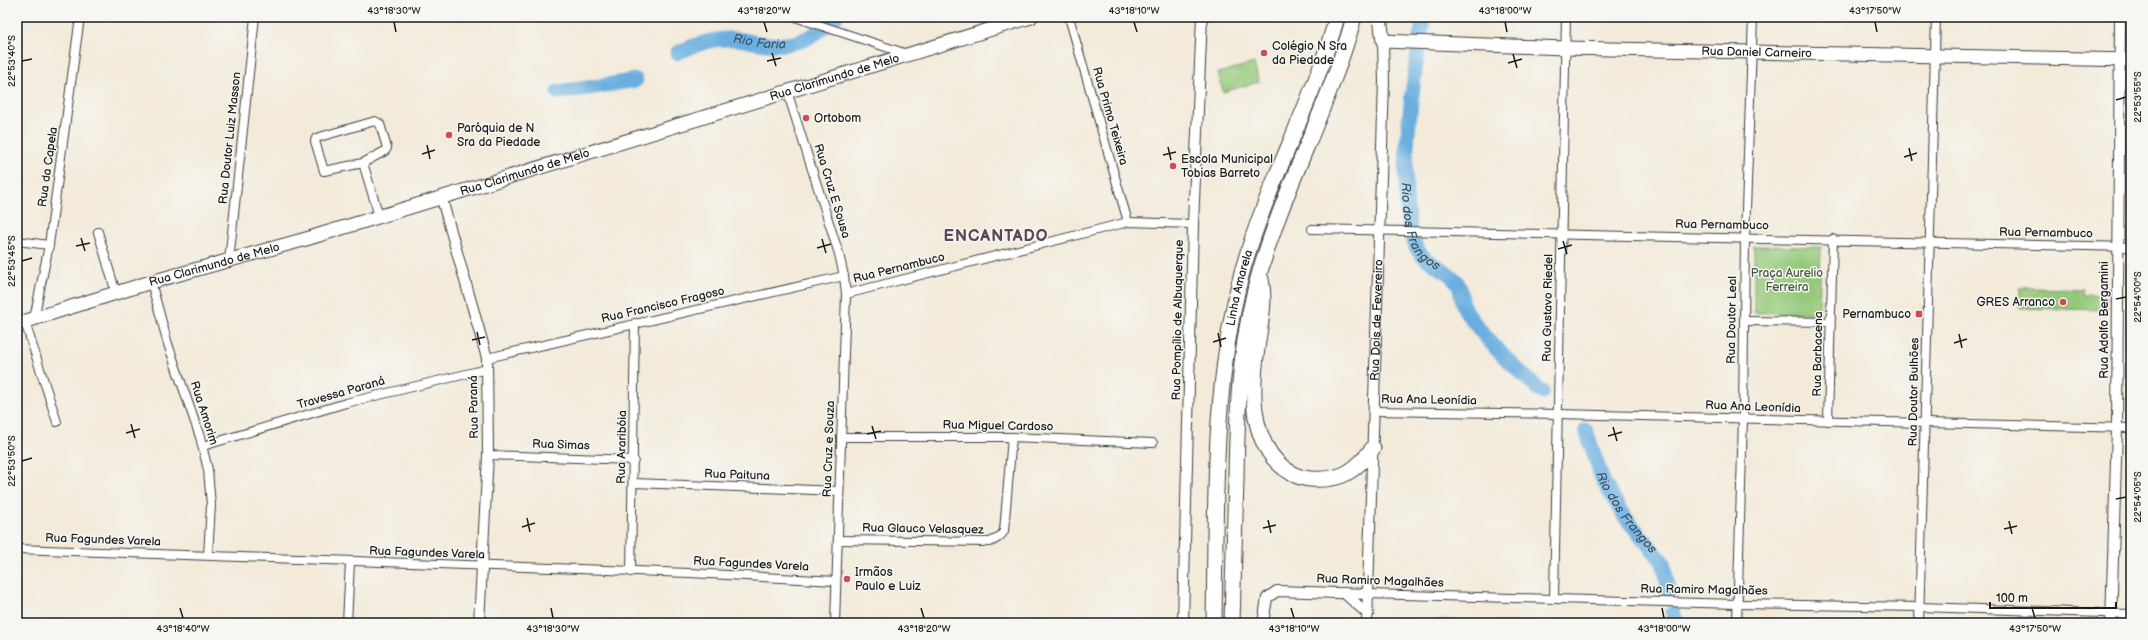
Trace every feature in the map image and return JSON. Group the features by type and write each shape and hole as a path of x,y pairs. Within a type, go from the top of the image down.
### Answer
{"highway":[{"name":"Linha Amarela","path":"1214,623 1220,418 1224,369 1233,309 1248,254 1267,200 1320,69 1337,17"},
{"name":"Linha Amarela","path":"1232,623 1237,432 1241,374 1249,318 1262,268 1286,199 1334,84 1354,17"},
{"path":"1262,268 1264,300 1257,349 1256,410 1258,429 1272,456 1293,474 1307,479 1323,480 1344,475 1355,469 1374,448"},
{"path":"1204,623 1207,585 1215,550"}],"main road":[{"name":"Rua Clarimundo de Melo","path":"25,322 116,292 229,261 379,216 1031,17"},
{"name":"Rua Dois de Fevereiro","path":"1380,17 1382,41"},
{"name":"Rua Daniel Carneiro","path":"1382,41 1565,48 2126,60"}],"street":[{"name":"Rua da Capela","path":"25,322 49,245 80,17"},
{"name":"Rua Doutor Luiz Masson","path":"229,261 255,17"},
{"path":"795,17 907,54"},
{"name":"Rua Primo Teixeira","path":"1069,17 1128,222"},
{"name":"Rua Pompílio de Albuquerque","path":"1183,623 1193,224 1202,17"},
{"name":"Rua Gustavo Riedel","path":"1554,599 1566,17"},
{"name":"Rua Doutor Leal","path":"1737,623 1743,418 1745,237 1753,17"},
{"name":"Rua Doutor Bulhões","path":"1919,623 1925,423 1928,242 1936,17"},
{"name":"Rua Adolfo Bergamini","path":"2111,618 2117,428 2118,246 2126,60 2120,17"},
{"name":"Rua Dois de Fevereiro","path":"1368,619 1384,82 1382,41"},
{"name":"Rua Cruz E Sousa","path":"787,91 831,227 844,276"},
{"path":"378,122 386,150 363,163 324,171 316,138 378,122"},
{"path":"363,163 379,216"},
{"name":"Rua Paraná","path":"442,196 487,358 488,455 479,623"},
{"name":"Rua Pernambuco","path":"846,294 1128,222 1193,224"},
{"name":"Rua Pernambuco","path":"1312,229 1404,229 2131,247"},
{"path":"98,232 116,292"},
{"name":"Rua Barbacena","path":"1828,421 1833,239"},
{"path":"17,241 49,245"},
{"name":"Rua Cruz e Souza","path":"835,623 846,294 844,276"},
{"name":"Rua Francisco Fragoso","path":"487,358 844,276"},
{"name":"Rua Amorim","path":"151,282 168,344 203,446 208,470 211,505 208,555"},
{"path":"1744,321 1830,322"},
{"path":"25,322 57,422"},
{"name":"Rua Araribóia","path":"630,572 634,483 635,323"},
{"name":"Travessa Paraná","path":"203,446 346,403 487,369"},
{"name":"Rua Ana Leonídia","path":"1375,411 1743,418 2131,428"},
{"name":"Rua Miguel Cardoso","path":"842,436 1012,437 1153,443"},
{"name":"Rua Glauco Velasquez","path":"838,540 990,542 1002,535 1004,531 1012,437"},
{"name":"Rua Simas","path":"488,455 634,460"},
{"name":"Rua Paituna","path":"634,483 839,491"},
{"name":"Rua Fagundes Varela","path":"17,549 630,572 697,573 836,581"},
{"path":"347,623 350,562"},
{"name":"Rua Ramiro Magalhães","path":"1263,623 1267,598 1277,591 1737,604 1920,607 2111,618 2131,614"},
{"path":"1344,593 1368,619"}],"green space":[{"path":"1254,63 1259,82 1223,92 1218,73"},
{"name":"Praça Aurelio Ferreira","path":"1754,246 1821,247 1819,313 1754,313"},
{"name":"GRES Arranco","path":"2020,288 2083,289 2083,295 2107,296 2107,310 2020,308"},
{"path":"1397,618 1514,623 1397,623"}],"waterway":[{"name":"Rio Faria","path":"677,53 702,43 721,39 739,39 770,44 801,41 818,32 836,17"},
{"name":"Rio dos Frangos","path":"1424,17 1415,69 1408,138 1406,173 1407,205 1411,232 1419,252 1449,274 1457,282 1464,308 1483,333 1501,354 1542,392"},
{"name":"Rio Faria","path":"558,92 636,80"},
{"name":"Rio dos Frangos","path":"1586,430 1603,481 1624,516 1663,562 1669,591"},
{"name":"Rio dos Frangos","path":"1673,613 1678,623"}],"place":[{"name":"Colégio N Sra da Piedade","path":"1264,53"},
{"name":"Ortobom","path":"806,118"},
{"name":"Paróquia de N Sra da Piedade","path":"449,135"},
{"name":"Escola Municipal Tobias Barreto","path":"1173,166"},
{"name":"GRES Arranco","path":"2063,302"},
{"name":"Pernambuco","path":"1919,314"},
{"name":"Irmãos Paulo e Luiz","path":"847,579"}],"district":[{"name":"ENCANTADO","path":"996,236"}]}
